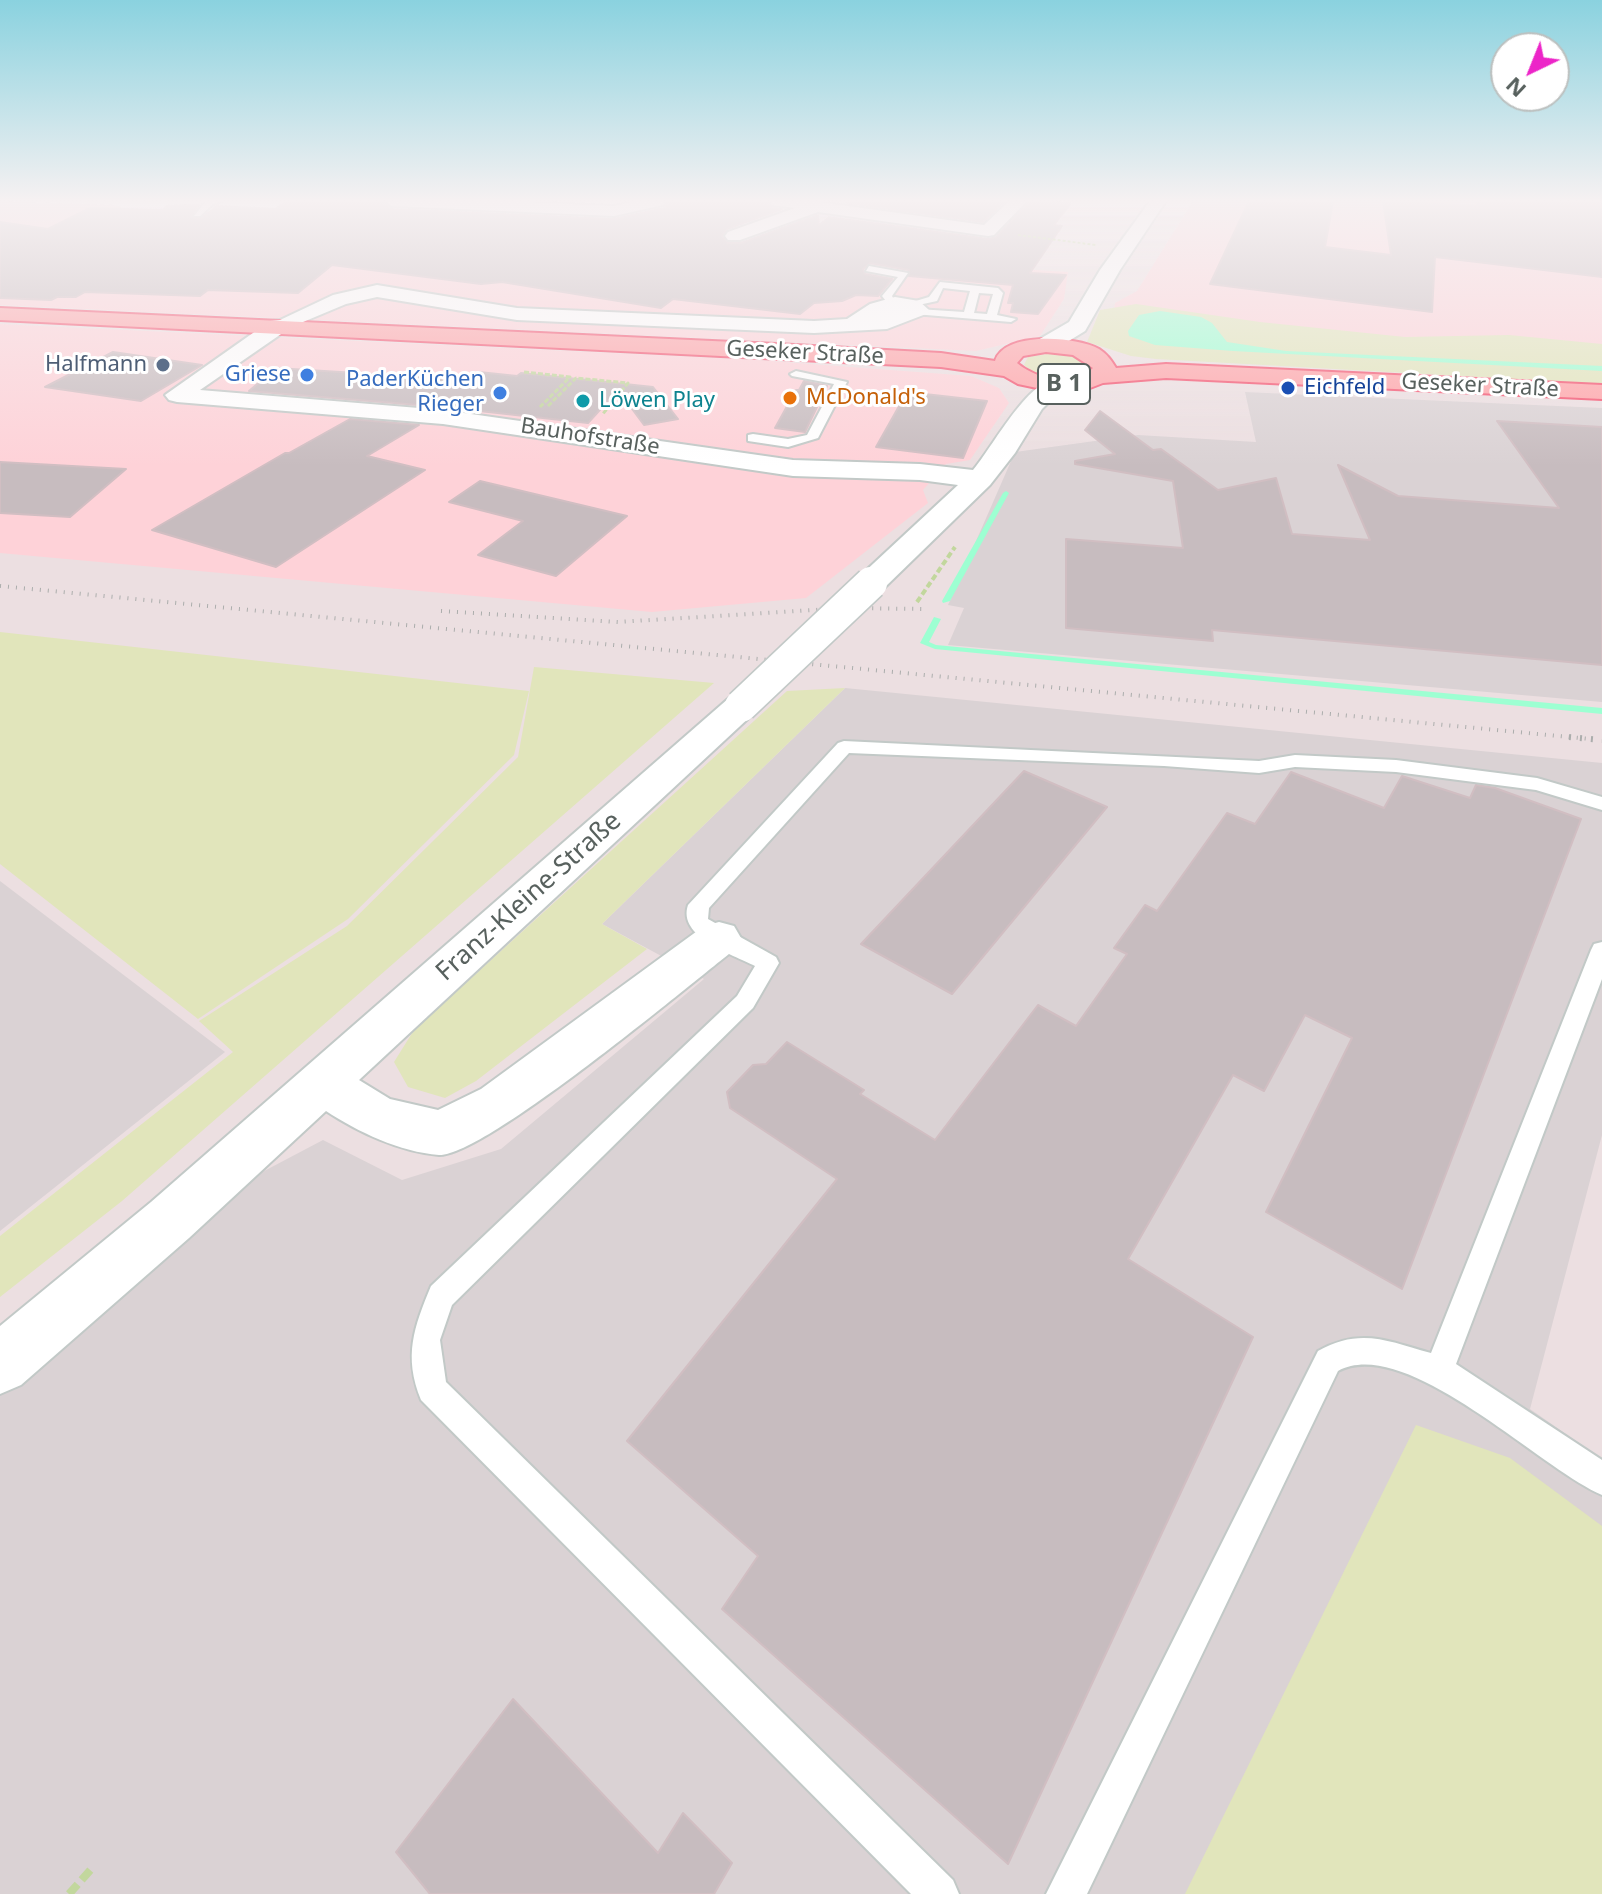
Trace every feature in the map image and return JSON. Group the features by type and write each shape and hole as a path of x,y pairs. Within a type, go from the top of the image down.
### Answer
{"main road":[{"name":"Geseker Straße","path":"0,314 941,360 1019,378"},
{"name":"B 1","path":"1019,378 1016,350 1078,338 1100,368 1084,382 1055,384"},
{"name":"Geseker Straße","path":"1100,368 1602,392"}],"street":[{"path":"1078,338 1101,289"},
{"name":"Geseker Straße","path":"282,326 340,299 377,291 517,314 814,327 887,323 908,307"},
{"name":"Bauhofstraße","path":"282,326 177,395 531,424 584,436 793,468 920,472 980,479"},
{"name":"Franz-Kleine-Straße","path":"0,1364 170,1220 741,706 980,479 1002,453 1019,378 1055,384"},
{"path":"322,1083 378,1118 441,1133 499,1104 719,938"}],"lane":[{"path":"893,289 887,296 908,307 1011,319"},
{"path":"908,307 933,299 938,289"},
{"path":"968,315 978,289"},
{"path":"982,289 998,291 991,317"},
{"path":"753,438 788,443 812,438 841,382 796,374"},
{"path":"939,1894 432,1389 425,1340 441,1296 745,1002 768,963 719,938 698,923 696,914 699,905 839,751 853,745 1259,767 1295,761 1396,766 1537,784 1602,804"},
{"path":"1439,1370 1602,950"},
{"path":"1066,1894 1328,1361 1338,1354 1357,1349 1439,1370 1602,1479"}],"path":[{"path":"575,366 570,377 527,420 531,424 576,378 628,383 584,436"},
{"path":"524,372 570,377"},
{"path":"69,1894 94,1866"}],"shaded area":[{"path":"0,289 1065,289 1064,299 1040,336 976,351 0,305"},
{"path":"1602,289 1602,377 1110,336 1115,303 1137,291"},
{"path":"1136,304 1260,322 1405,337 1509,335 1602,344 1602,384 1156,359 1131,356 1087,342 1100,310"},
{"path":"1160,311 1201,317 1212,323 1227,342 1286,351 1602,366 1602,371 1233,351 1155,345 1129,336 1128,331 1139,315"},
{"path":"0,324 757,360 971,376 999,388 1009,403 970,460 946,464 923,490 928,503 806,598 652,612 0,553"},
{"path":"1054,353 1074,356 1087,367 1073,375 1056,377 1030,370 1024,365 1028,357"},
{"path":"1245,392 1602,408 1602,702 948,645 964,608 948,605 1015,452 1138,435 1256,442"},
{"path":"0,632 529,691 514,755 348,919 198,1019 0,864"},
{"path":"534,667 714,683 122,1201 0,1297 0,1236 233,1052 199,1021 347,926 518,757"},
{"path":"845,688 1602,763 1602,1135 1530,1409 1602,1459 1602,1894 0,1894 0,1391 249,1179 323,1140 402,1180 501,1149 704,979 602,924"},
{"path":"845,688 602,924 647,949 476,1081 445,1098 408,1087 394,1062 414,1030 787,691"},
{"path":"0,881 225,1052 0,1231"},
{"path":"1416,1425 1510,1458 1602,1526 1602,1894 1185,1894"}],"building":[{"path":"0,289 302,289 298,293 208,290 200,296 85,292 76,297 51,300 0,298"},
{"path":"547,289 883,289 878,296 856,295 842,301 814,303 800,314 673,299 661,308"},
{"path":"1012,289 1056,289 1038,314 1011,312 1013,303 1008,303"},
{"path":"1253,289 1433,289 1432,312"},
{"path":"113,352 202,365 141,401 45,387"},
{"path":"276,368 469,380 479,372 517,376 521,373 653,387 678,419 644,425 618,390 588,423 249,391"},
{"path":"804,381 827,386 805,432 775,428 796,390"},
{"path":"907,392 987,401 963,458 876,447"},
{"path":"1100,411 1153,450 1161,449 1218,490 1276,478 1292,534 1370,540 1338,465 1398,496 1559,508 1497,421 1602,427 1602,665 1212,630 1213,641 1066,628 1066,539 1183,548 1173,481 1075,464 1075,461 1115,454 1085,430"},
{"path":"350,419 419,425 367,456 425,470 276,567 152,530 285,453"},
{"path":"0,462 126,469 70,517 0,513"},
{"path":"480,481 627,516 556,576 478,555 523,521 449,502"},
{"path":"1024,771 1107,807 952,994 861,944"},
{"path":"1291,772 1384,808 1402,776 1470,798 1476,785 1495,788 1581,819 1402,1289 1266,1212 1352,1038 1305,1015 1264,1091 1233,1075 1128,1259 1253,1337 1008,1864 722,1609 758,1556 627,1441 837,1179 730,1108 727,1092 753,1065 766,1064 787,1042 864,1090 860,1094 935,1140 1038,1005 1076,1026 1127,954 1114,948 1145,905 1157,911 1227,813 1255,824"},
{"path":"513,1699 658,1853 683,1813 732,1863 714,1894 430,1894 396,1852"}],"waterway":[{"path":"946,601 1006,493"},
{"path":"937,619 924,643 935,647 1602,711"}],"railway":[{"path":"0,586 1573,737"},
{"path":"441,611 618,622 847,608 924,609"},
{"path":"1573,737 1602,740"},
{"path":"1573,737 1590,739"}],"place":[{"name":"Halfmann","path":"163,365"},
{"name":"Griese","path":"307,375"},
{"name":"Eichfeld","path":"1288,388"},
{"name":"PaderKüchen Rieger","path":"500,393"},
{"name":"McDonald's","path":"790,398"},
{"name":"Löwen Play","path":"583,401"}]}
